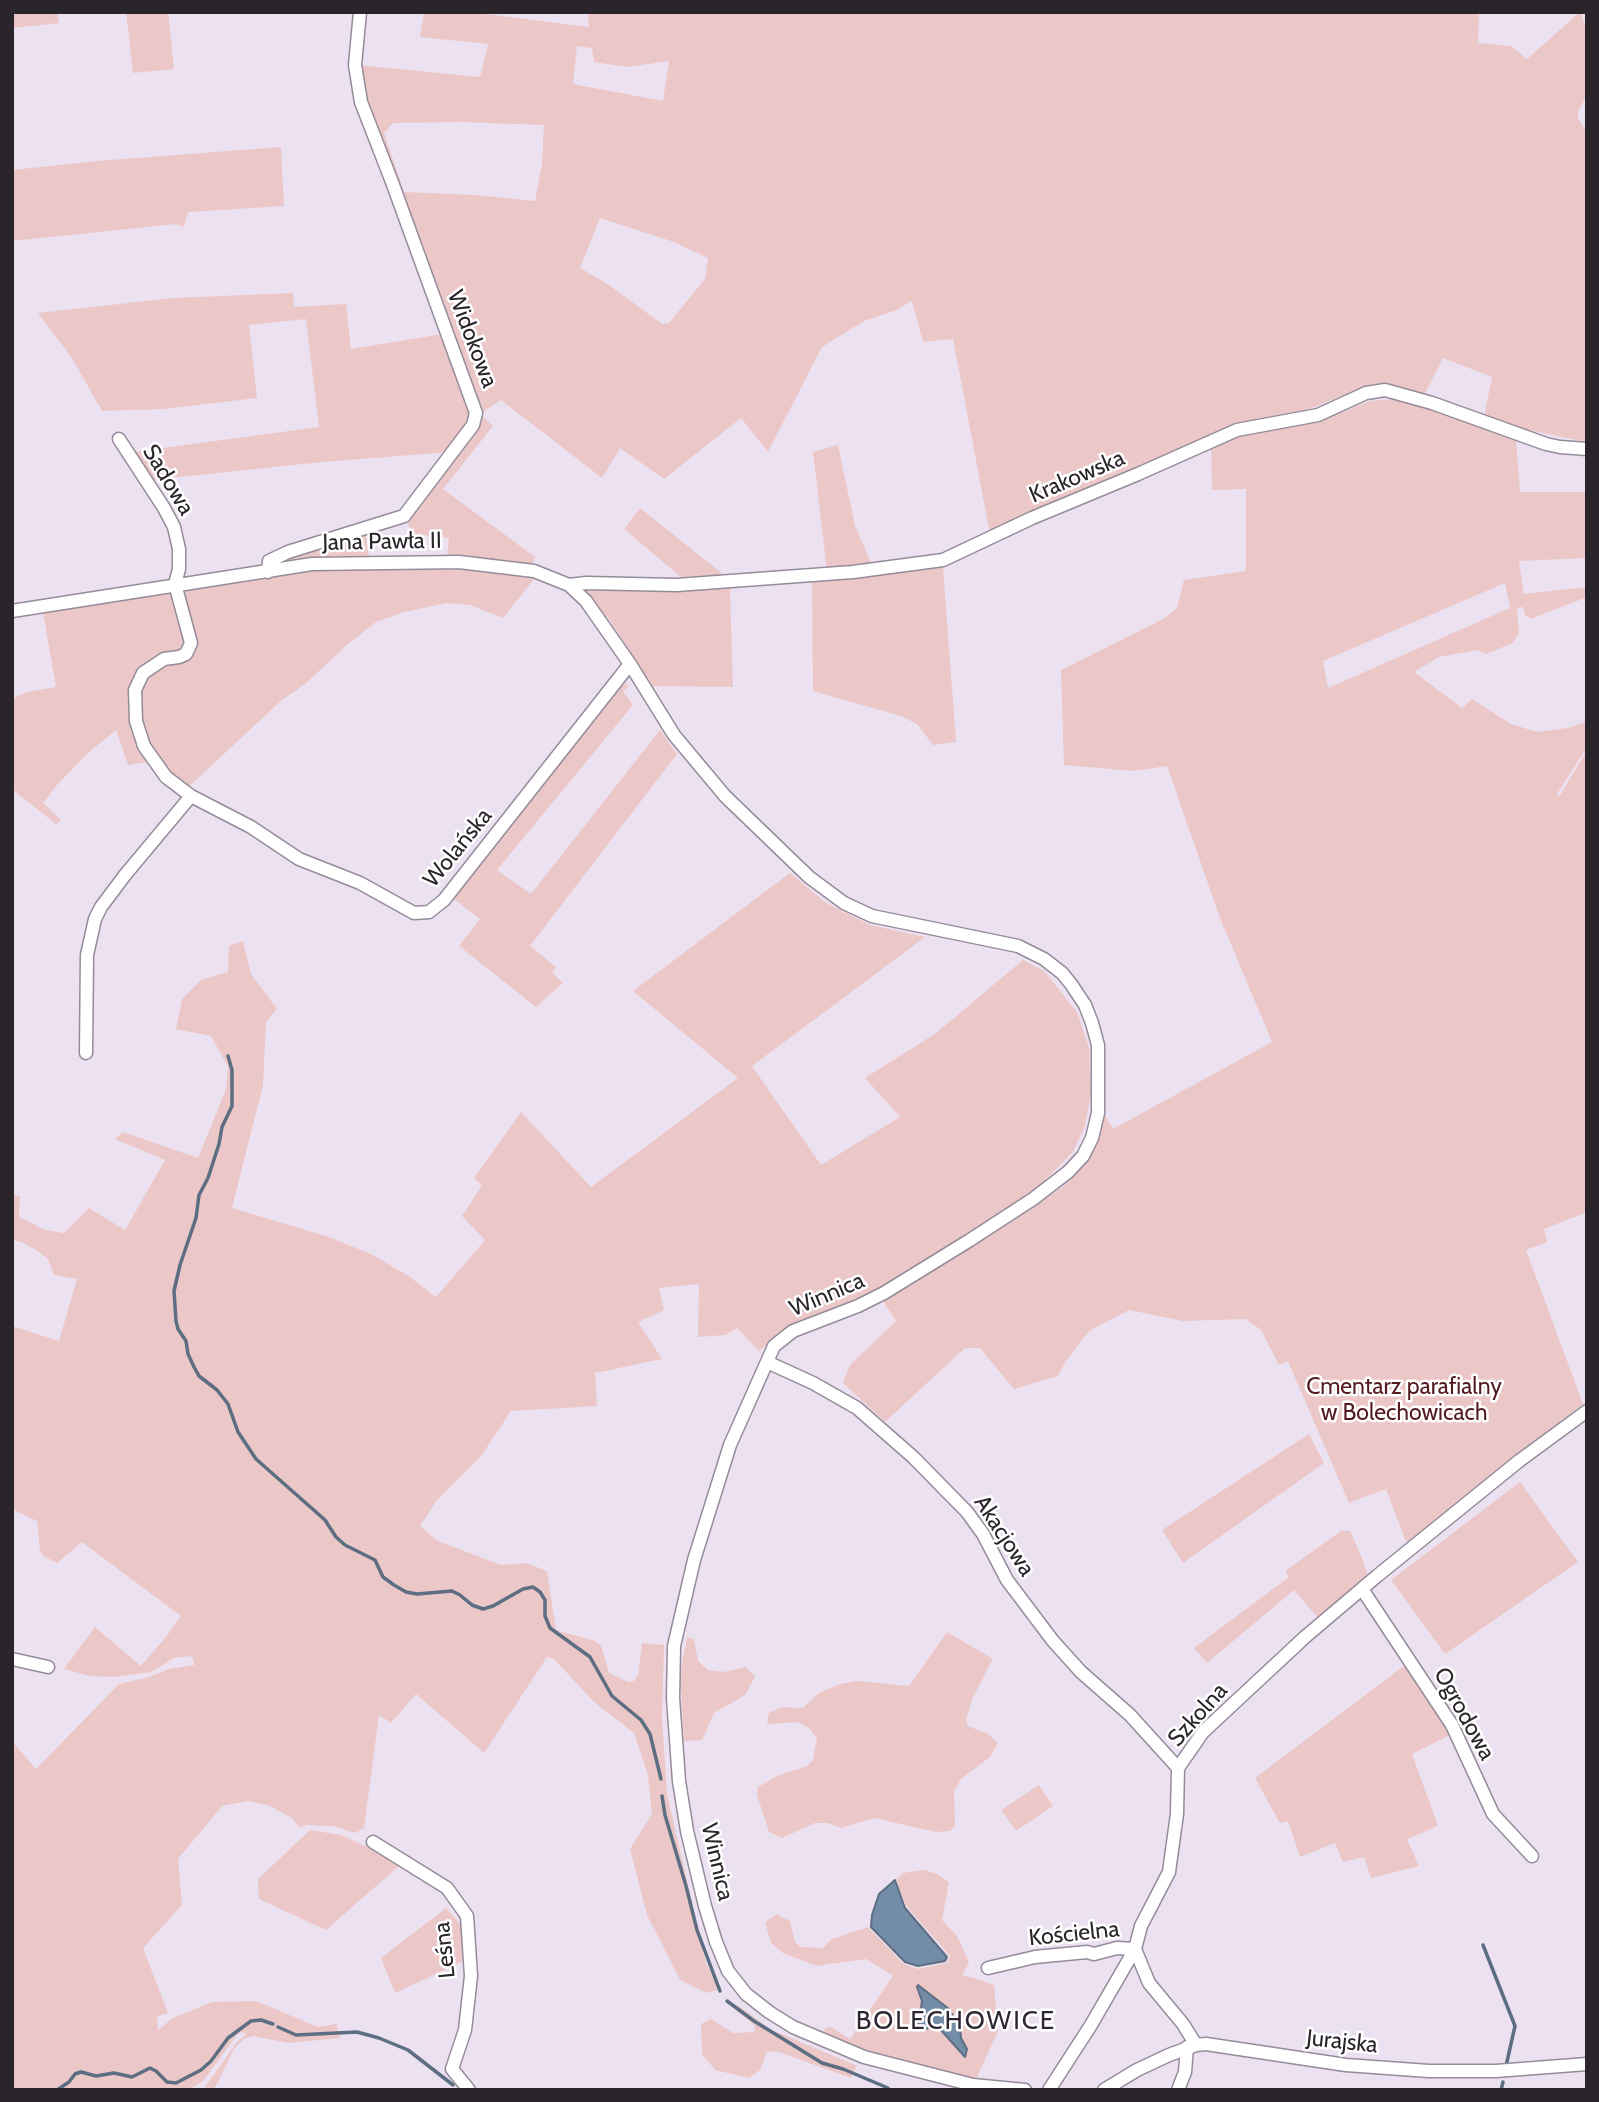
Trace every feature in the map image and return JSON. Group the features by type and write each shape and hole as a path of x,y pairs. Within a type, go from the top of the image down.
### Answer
{"street":[{"name":"Widokowa","path":"268,572 269,561 288,552 404,516 473,425 476,413 361,102 355,65 360,12"},
{"name":"Krakowska","path":"569,585 677,585 853,572 943,560 1032,518 1126,480 1237,430 1318,415 1367,393 1385,390 1432,403 1546,444 1587,449"},
{"name":"Sadowa","path":"118,439 174,527 179,549 179,569 175,584"},
{"name":"Jana Pawła II","path":"12,611 312,564 459,562 534,571 569,585 586,601 630,664 674,735"},
{"name":"Wolańska","path":"175,584 191,643 186,654 164,659 143,673 135,691 136,721 144,746 166,778 191,796 251,827 299,859 360,883 414,913 429,912 444,900 630,664"},
{"name":"Winnica","path":"674,735 725,796 809,877 844,903 872,916 1018,946 1044,959 1062,973 1078,995 1092,1023 1098,1045 1096,1126 1083,1156 1068,1172 1033,1199 884,1293 793,1331 774,1346 730,1445 694,1560 674,1646 673,1699 679,1781 690,1843 716,1942 728,1971 746,1994 793,2027 864,2057 986,2088 1025,2090"},
{"path":"86,1053 87,955 95,919 107,897 191,796"},
{"name":"Akacjowa","path":"766,1362 813,1383 857,1408 913,1457 967,1512 983,1534 1007,1580 1053,1641 1081,1672 1130,1715 1178,1768"},
{"name":"Szkolna","path":"1049,2090 1135,1950 1141,1926 1169,1872 1178,1814 1178,1768 1203,1732 1305,1637 1362,1589 1519,1461 1587,1411"},
{"name":"Ogrodowa","path":"1362,1589 1452,1725 1493,1814 1532,1856"},
{"path":"12,1659 48,1667"},
{"name":"Leśna","path":"373,1842 447,1888 467,1916 471,1976 465,2031 452,2069 469,2090"},
{"name":"Kościelna","path":"988,1968 1035,1957 1087,1952 1094,1954 1116,1948 1135,1950 1149,1983 1183,2024 1192,2046"},
{"name":"Jurajska","path":"1104,2090 1137,2070 1192,2046 1206,2044 1346,2065 1429,2071 1496,2071 1587,2064"},
{"path":"1178,2090 1192,2046"}],"green space":[{"path":"12,12 57,12 59,23 12,28"},
{"path":"126,12 168,12 174,69 133,73"},
{"path":"424,12 470,12 589,27 588,12 1479,12 1478,43 1511,46 1527,59 1580,12 1587,29 1587,94 1578,112 1578,118 1587,133 1587,442 1523,429 1484,417 1492,377 1443,358 1424,395 1370,389 1343,395 1304,411 1256,419 990,534 953,339 923,342 912,301 894,311 864,321 822,347 768,452 741,418 664,479 620,448 602,478 501,400 480,414 493,426 443,489 535,557 532,565 447,556 449,538 413,534 405,518 477,424 362,88 358,65 480,77 488,44 420,37","holes":["577,46 592,48 594,62 627,67 669,61 663,101 573,84","393,123 544,125 542,164 535,201 404,192 384,133","600,218 674,242 708,258 705,279 669,323 662,324 609,285 580,268"]},
{"path":"281,147 284,206 188,212 184,227 176,224 12,241 12,170"},
{"path":"293,293 294,307 346,304 351,349 443,334 472,404 472,422 450,452 151,480 133,452 319,427 306,319 249,325 257,398 164,409 102,411 72,358 38,313 173,298"},
{"name":"Cmentarz parafialny w Bolechowicach","path":"1395,399 1440,412 1516,441 1520,492 1587,492 1587,558 1519,561 1524,594 1587,587 1587,597 1531,619 1525,615 1523,607 1517,608 1519,633 1513,643 1486,654 1477,650 1439,657 1414,672 1462,708 1472,699 1511,724 1537,732 1568,728 1587,721 1587,747 1557,794 1559,797 1587,750 1587,1212 1544,1229 1547,1242 1526,1250 1583,1404 1407,1544 1386,1489 1349,1503 1288,1361 1279,1365 1261,1330 1246,1319 1183,1321 1129,1310 1089,1331 1058,1376 1014,1389 980,1348 965,1348 885,1422 843,1383 850,1365 896,1321 883,1301 901,1287 1007,1225 1063,1187 1089,1158 1105,1115 1113,1129 1272,1042 1220,918 1167,766 1134,771 1064,765 1061,670 1165,618 1177,608 1184,580 1246,571 1246,489 1212,490 1211,448 1236,434 1301,425 1370,401","holes":["1505,583 1510,608 1328,688 1323,661"]},
{"path":"838,445 855,526 873,567 827,571 813,452"},
{"path":"640,508 724,575 681,577 624,529"},
{"path":"365,530 369,556 336,556 272,567 272,563"},
{"path":"943,567 956,742 933,745 917,724 901,716 813,691 812,582"},
{"path":"324,568 488,571 534,579 503,618 470,605 446,603 401,613 376,622 305,684 282,700 184,791 153,761 128,765 116,730 89,752 43,803 61,820 56,824 12,789 12,699 27,692 56,687 43,612"},
{"path":"730,587 733,687 648,686 607,616 604,618 584,592 588,589 669,591"},
{"path":"627,684 628,688 623,691 633,705 497,870 531,894 660,730 677,754 530,946 556,967 552,972 563,983 536,1007 459,946 480,919 451,897 616,689"},
{"path":"790,873 826,903 870,925 925,937 752,1066 821,1165 900,1117 865,1078 936,1033 1023,960 1044,971 1077,1012 1089,1048 1091,1094 1085,1126 1073,1152 1036,1189 894,1282 851,1305 797,1324 775,1337 759,1351 737,1328 726,1335 698,1337 699,1284 659,1288 664,1310 638,1322 662,1359 595,1373 597,1406 511,1411 481,1456 437,1500 420,1526 438,1541 501,1565 526,1563 547,1571 556,1630 601,1645 609,1673 628,1682 634,1681 638,1675 642,1643 664,1645 662,1718 667,1794 706,1963 720,1989 707,1993 680,1980 647,1915 630,1849 652,1814 648,1775 634,1733 594,1702 554,1659 547,1657 484,1753 416,1694 391,1723 379,1715 364,1828 355,1833 333,1826 306,1825 300,1828 292,1818 268,1805 247,1801 222,1806 178,1859 182,1905 143,1948 168,2013 157,2016 158,2030 173,2018 212,2002 256,2001 318,2027 336,2024 340,2038 288,2043 253,2036 244,2039 234,2049 214,2090 206,2090 206,2086 236,2043 247,2034 242,2032 236,2036 204,2080 189,2090 12,2090 12,1741 36,1769 119,1684 169,1669 194,1665 192,1656 174,1658 151,1672 113,1677 90,1676 64,1669 95,1627 141,1666 181,1616 82,1542 57,1563 43,1556 40,1551 37,1521 12,1509 12,1326 59,1341 77,1279 54,1275 48,1259 21,1242 12,1240 12,1194 20,1196 19,1217 45,1230 64,1233 89,1208 125,1230 165,1160 115,1139 123,1132 198,1158 226,1089 228,1067 211,1036 176,1029 182,999 201,980 228,972 229,946 243,941 251,974 277,1009 266,1022 263,1085 232,1208 329,1237 373,1255 410,1277 436,1297 485,1240 462,1216 482,1185 474,1178 521,1112 591,1187 738,1078 633,991"},
{"path":"1309,1434 1324,1463 1183,1563 1162,1530"},
{"path":"1520,1482 1578,1562 1445,1654 1391,1580"},
{"path":"1341,1531 1350,1531 1368,1576 1319,1619 1294,1590 1207,1663 1194,1648 1289,1577 1285,1571"},
{"path":"947,1632 993,1659 972,1699 966,1720 968,1726 988,1734 998,1743 990,1757 961,1779 954,1791 955,1826 950,1831 936,1832 874,1818 841,1828 828,1823 815,1823 782,1838 769,1832 757,1795 758,1787 777,1776 807,1766 813,1760 817,1738 809,1728 797,1722 767,1724 769,1713 782,1707 803,1708 819,1693 840,1684 857,1681 909,1686"},
{"path":"687,1637 694,1639 698,1661 708,1670 724,1672 746,1667 755,1677 745,1695 714,1713 702,1740 684,1741 680,1676"},
{"path":"1405,1665 1452,1734 1412,1754 1438,1826 1407,1839 1419,1866 1371,1878 1364,1857 1343,1862 1335,1843 1300,1857 1288,1821 1280,1823 1255,1778"},
{"path":"1039,1785 1053,1806 1016,1831 1001,1810"},
{"path":"310,1830 341,1835 374,1850 399,1866 326,1930 259,1899 258,1879"},
{"path":"924,1870 949,1882 942,1920 957,1936 969,1962 962,1975 994,1985 998,2031 976,2079 905,2062 823,2036 825,2028 831,2027 850,2039 893,1976 866,1959 816,1966 783,1953 771,1943 765,1922 777,1914 790,1921 795,1942 801,1947 823,1948 832,1939 868,1927 904,1964 918,1969 947,1963 950,1956 907,1907 898,1886 897,1879 903,1873"},
{"path":"446,1908 461,1925 464,1961 395,1993 381,1958"},
{"path":"739,2006 770,2029 857,2066 851,2078 776,2051 767,2052 760,2070 749,2078 715,2070 702,2054 701,2024 711,2019 733,2033 755,2032 754,2025 736,2010"}],"water":[{"path":"895,1880 905,1908 947,1957 945,1961 918,1966 905,1962 871,1927 879,1894"},
{"path":"918,1985 949,2009 960,2028 961,2038 967,2049 965,2057 940,2029 932,2027 922,2030 919,2027 915,2015 921,2008 922,2001"}],"waterway":[{"path":"228,1056 232,1070 232,1106 222,1127 208,1178 199,1195 196,1218 174,1291 178,1329 186,1341 188,1354 199,1376 217,1390 228,1404 238,1432 256,1459 325,1520 345,1545 375,1560 383,1577 394,1585 406,1592 417,1594 452,1591 483,1609 523,1589 533,1587 540,1592 545,1600 545,1616 550,1628 590,1657 612,1696 641,1720 650,1734 661,1779"},
{"path":"662,1796 697,1930 720,1991"},
{"path":"1483,1945 1515,2026 1506,2066"},
{"path":"727,2001 822,2063 888,2088"},
{"path":"57,2090 81,2072 96,2076 114,2073 132,2077 150,2068 167,2082 176,2083 201,2070 228,2038 251,2021 261,2020 273,2024"},
{"path":"278,2027 296,2035 357,2032 379,2038 408,2050 453,2085"},
{"path":"1501,2090 1503,2082"}],"district":[{"name":"BOLECHOWICE","path":"956,2021"}]}
